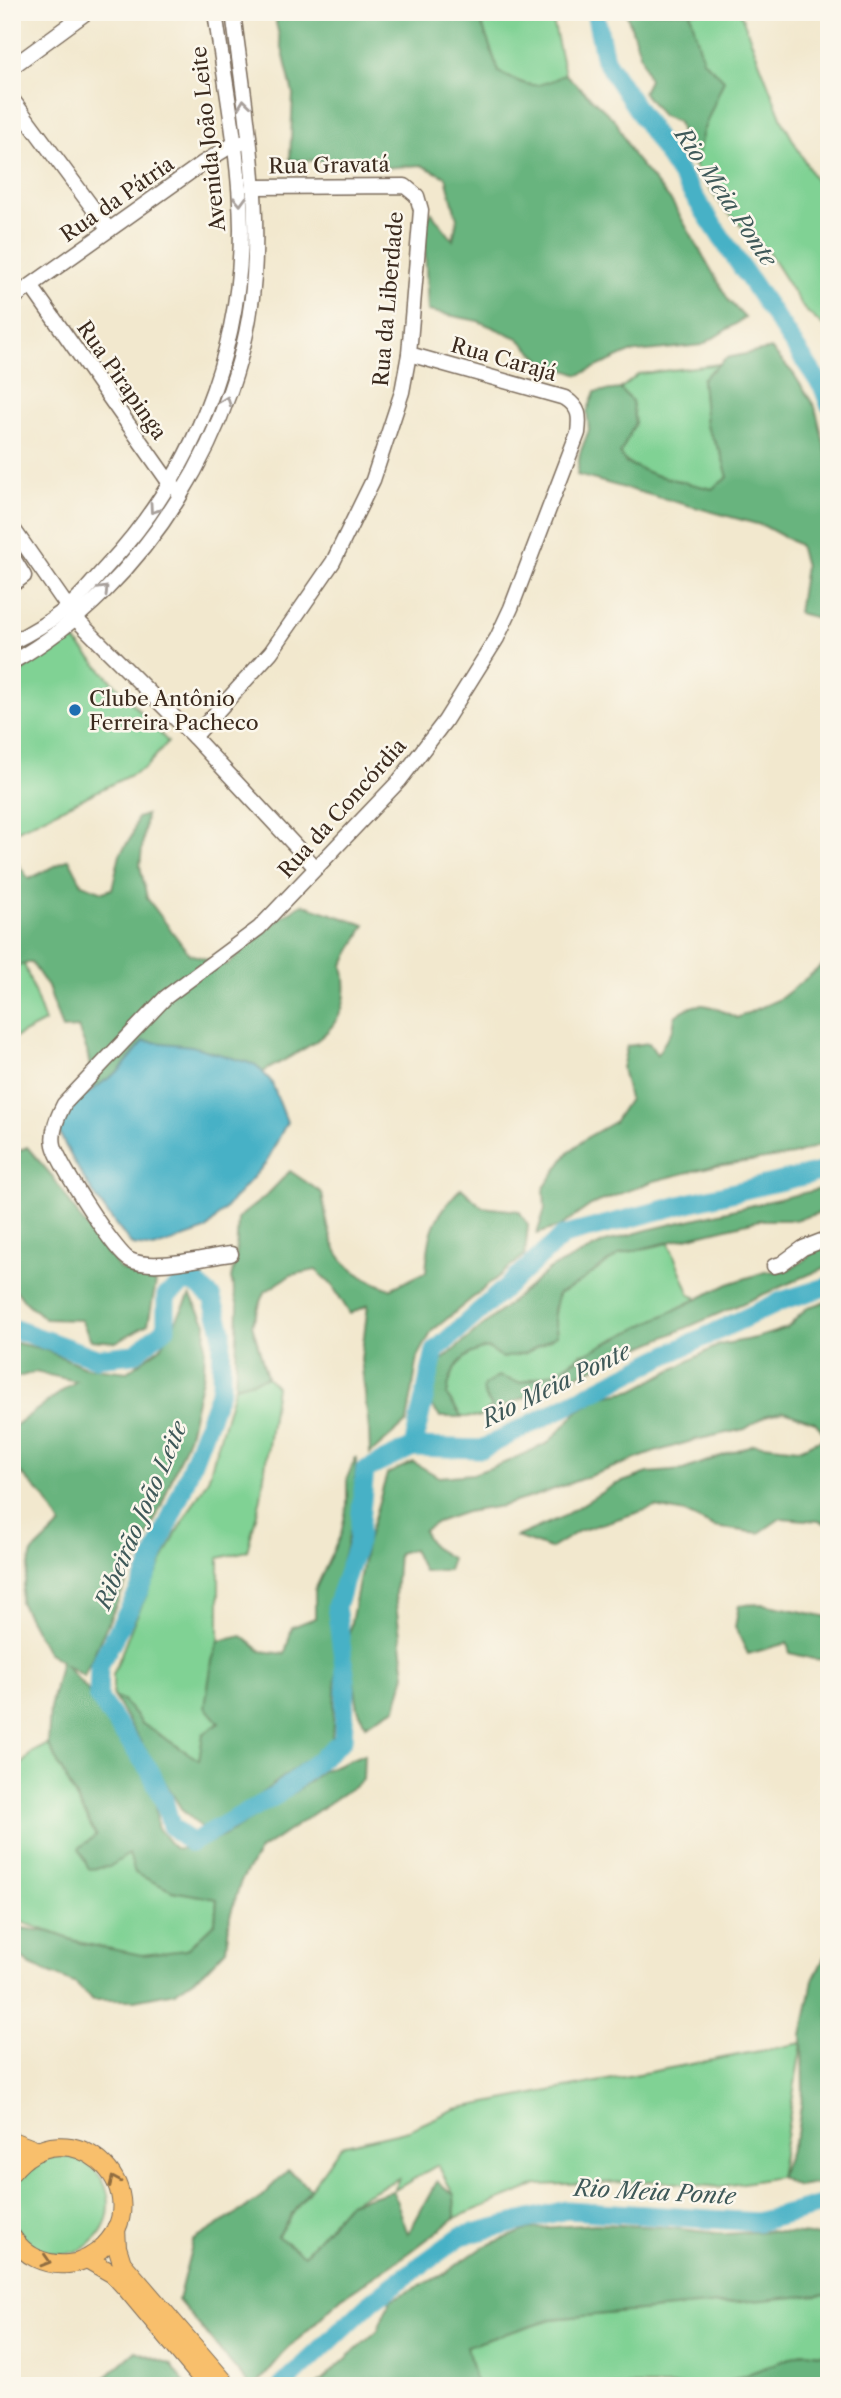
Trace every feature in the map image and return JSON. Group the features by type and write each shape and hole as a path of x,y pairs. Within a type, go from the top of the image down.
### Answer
{"main road":[{"path":"12,2141 38,2151"},
{"path":"12,2172 21,2162 38,2151 65,2146 81,2149 95,2156 107,2167 116,2181 121,2213 116,2228 104,2246 87,2259 73,2264 43,2262 29,2255 12,2237"},
{"path":"116,2228 117,2247 122,2263 228,2386"},
{"path":"87,2259 103,2267 120,2281 208,2386"}],"street":[{"path":"12,67 87,12"},
{"name":"Avenida João Leite","path":"12,642 72,613 152,513 170,485 207,409 219,374 233,318 241,231 234,144 215,12"},
{"name":"Avenida João Leite","path":"12,662 32,651 124,569 164,522 183,494 220,417 233,381 248,321 254,278 254,187 233,12"},
{"path":"12,99 109,230"},
{"name":"Rua da Pátria","path":"12,299 234,144 250,142"},
{"name":"Rua Gravatá","path":"254,187 405,186"},
{"name":"Rua da Liberdade","path":"194,737 271,652 333,562 373,480 402,392 409,354 421,211 417,196 405,186"},
{"name":"Rua Pirapinga","path":"31,286 170,485 183,494"},
{"name":"Rua Carajá","path":"409,354 565,398 574,404 580,415"},
{"name":"Rua da Concórdia","path":"231,1254 150,1265 129,1260 116,1247 66,1172 53,1144 55,1123 64,1104 166,997 259,928 399,782 460,700 497,638 511,608 578,433 580,415"},
{"path":"12,527 72,613 316,867"},
{"path":"12,556 24,576 12,585"},
{"path":"774,1266 803,1248 829,1238"}],"green space":[{"path":"277,12 426,12 481,22 499,72 532,85 547,83 565,74 616,121 633,156 672,202 729,301 745,318 702,345 628,353 579,375 543,362 518,338 478,321 428,311 424,229 431,212 453,240 457,219 446,177 421,165 383,168 336,161 290,160 293,94 276,23"},
{"path":"426,12 551,12 565,74 539,85 517,81 499,72 481,22"},
{"path":"626,12 690,12 703,60 724,80 703,131 695,167 684,144 678,122 662,116 643,92 649,80"},
{"path":"690,12 740,12 783,122 829,205 829,327 824,327 804,309 770,255 721,205 695,167"},
{"path":"771,349 793,373 815,407 829,463 829,621 798,613 805,566 799,545 764,526 577,475 580,453 589,430 587,412 595,392 620,389 632,401 635,423 620,454 626,463 655,475 712,489 728,477 721,453 706,426 702,379 726,358"},
{"path":"720,364 702,379 706,426 721,453 728,477 712,489 662,478 627,462 620,454 635,423 632,401 620,389 639,374"},
{"name":"Clube Antônio Ferreira Pacheco","path":"67,632 168,742 145,768 12,833 12,677 18,675"},
{"path":"146,815 140,866 147,898 189,954 227,965 279,919 302,904 365,925 343,965 346,987 343,1005 336,1020 313,1043 263,1072 144,1041 120,1070 94,1089 87,1051 78,1028 62,1029 48,987 31,962 12,968 12,856 29,879 69,859 82,884 103,892 112,889 120,854 132,836 137,818"},
{"path":"12,930 45,1022 12,1039"},
{"path":"829,960 829,1142 793,1155 709,1167 654,1181 591,1205 561,1226 537,1234 545,1209 544,1188 568,1153 586,1138 614,1122 629,1099 622,1068 627,1046 649,1043 657,1055 673,1029 675,1016 684,1010 706,1005 737,1018 780,999"},
{"path":"27,1147 53,1177 82,1221 120,1269 156,1283 148,1324 116,1342 91,1340 81,1320 45,1319 12,1286 12,1154"},
{"path":"290,1171 322,1193 333,1242 346,1264 371,1281 390,1289 426,1272 434,1226 444,1208 461,1188 482,1207 519,1211 528,1225 525,1255 432,1331 418,1357 407,1422 370,1454 361,1359 368,1305 350,1314 332,1285 316,1270 291,1275 265,1292 252,1324 267,1377 235,1386 238,1307 231,1279 236,1256 238,1218 266,1196"},
{"path":"829,1187 829,1210 795,1220 760,1220 620,1254 558,1294 553,1310 557,1335 526,1353 503,1358 488,1348 471,1354 458,1364 447,1396 462,1417 440,1417 424,1397 442,1360 550,1269 605,1242"},
{"path":"669,1243 690,1295 698,1298 629,1334 581,1354 558,1371 519,1383 510,1381 484,1394 492,1407 480,1417 462,1417 447,1396 448,1385 456,1366 472,1351 557,1335 554,1314 558,1294 620,1254"},
{"path":"829,1243 829,1266 480,1417 492,1407 484,1394 483,1386 499,1376 520,1383 558,1371 586,1353 728,1284 765,1272 787,1270 802,1262 817,1248"},
{"path":"190,1295 206,1323 204,1369 189,1435 161,1506 84,1676 64,1664 86,1688 101,1716 141,1769 156,1801 157,1827 174,1848 193,1849 224,1836 295,1792 324,1770 364,1754 363,1780 260,1850 241,1881 230,1916 226,1949 203,1973 175,1992 134,2000 92,2000 76,1984 31,1965 12,1951 14,1927 50,1932 81,1943 142,1955 186,1950 215,1923 217,1899 172,1891 135,1873 129,1854 109,1867 89,1869 79,1848 96,1835 48,1744 50,1708 61,1661 47,1652 20,1602 32,1553 61,1525 45,1498 15,1467 12,1458 12,1428 76,1381 35,1372 12,1379 12,1342 43,1349 85,1367 127,1372 162,1346"},
{"path":"829,1301 829,1525 819,1521 781,1518 759,1533 714,1527 685,1513 655,1507 579,1531 550,1549 516,1537 560,1518 614,1485 648,1473 683,1470 754,1444 799,1449 827,1437 815,1422 784,1411 765,1416 745,1429 655,1452 538,1495 502,1506 466,1512 437,1522 423,1531 433,1547 452,1559 448,1570 423,1571 413,1549 398,1553 395,1596 405,1675 396,1708 365,1725 358,1709 348,1638 366,1545 387,1474 413,1462 439,1477 473,1474 504,1463 548,1443 578,1411 603,1396 634,1390 719,1345 756,1338 787,1328 808,1307"},
{"path":"267,1377 276,1386 261,1498 247,1551 219,1558 219,1641 212,1661 219,1723 201,1768 179,1747 141,1723 124,1702 113,1696 113,1675 133,1624 176,1533 208,1479 235,1386"},
{"path":"356,1457 354,1516 331,1597 337,1658 332,1740 208,1834 182,1810 113,1696 124,1702 141,1723 199,1760 203,1734 219,1723 205,1707 212,1661 219,1641 242,1636 261,1651 285,1654 292,1627 315,1618 315,1590 341,1534 347,1505 347,1478"},
{"path":"763,1604 829,1617 829,1660 790,1653 787,1643 748,1654 735,1627 739,1605"},
{"path":"48,1744 96,1836 130,1854 172,1891 217,1898 215,1923 186,1950 147,1961 16,1920 12,1927 12,1777 31,1753"},
{"path":"829,1948 829,2182 798,2187 779,2177 797,2134 803,2091 802,2036 813,1980"},
{"path":"802,2043 779,2177 719,2187 658,2181 537,2185 455,2218 454,2195 438,2165 393,2191 399,2178 349,2203 304,2255 277,2236 341,2146 409,2130 455,2109"},
{"path":"60,2156 79,2160 94,2171 105,2186 109,2205 105,2224 94,2239 79,2250 60,2254 41,2250 26,2239 15,2224 11,2205 15,2186 26,2171 41,2160"},
{"path":"288,2170 310,2188 277,2236 304,2255 349,2203 393,2191 408,2234 437,2181 454,2195 455,2218 409,2253 341,2298 283,2354 256,2386 250,2386 178,2300 193,2241 258,2200"},
{"path":"595,2224 662,2227 725,2234 767,2231 820,2236 829,2231 829,2294 551,2319 467,2346 476,2386 316,2386 378,2330 390,2300 441,2276 483,2247 529,2229"},
{"path":"829,2293 829,2355 805,2352 717,2386 476,2386 467,2346 551,2319"},
{"path":"136,2351 171,2364 187,2386 88,2386 106,2377"},
{"path":"805,2352 829,2355 829,2386 717,2386"}],"water":[{"path":"144,1041 192,1046 256,1065 271,1081 287,1122 266,1163 206,1230 154,1248 132,1245 92,1191 59,1132 74,1103 120,1070"}],"waterway":[{"name":"Rio Meia Ponte","path":"595,12 605,60 823,388 829,404"},
{"name":"Rio Meia Ponte","path":"413,1447 435,1351 563,1236 829,1170"},
{"name":"Ribeirão João Leite","path":"12,1328 96,1358 134,1354 166,1328 166,1296 185,1282 198,1285 212,1298 222,1330 221,1388 144,1581 99,1666 98,1697 150,1771 164,1800 171,1826 191,1843 277,1795 343,1740 346,1681 336,1606 358,1542 365,1470 413,1447 482,1449 658,1359 781,1301 829,1286"},
{"name":"Rio Meia Ponte","path":"282,2386 373,2300 461,2236 566,2210 757,2222 829,2203"}],"place":[{"name":"Clube Antônio Ferreira Pacheco","path":"75,710"}]}
